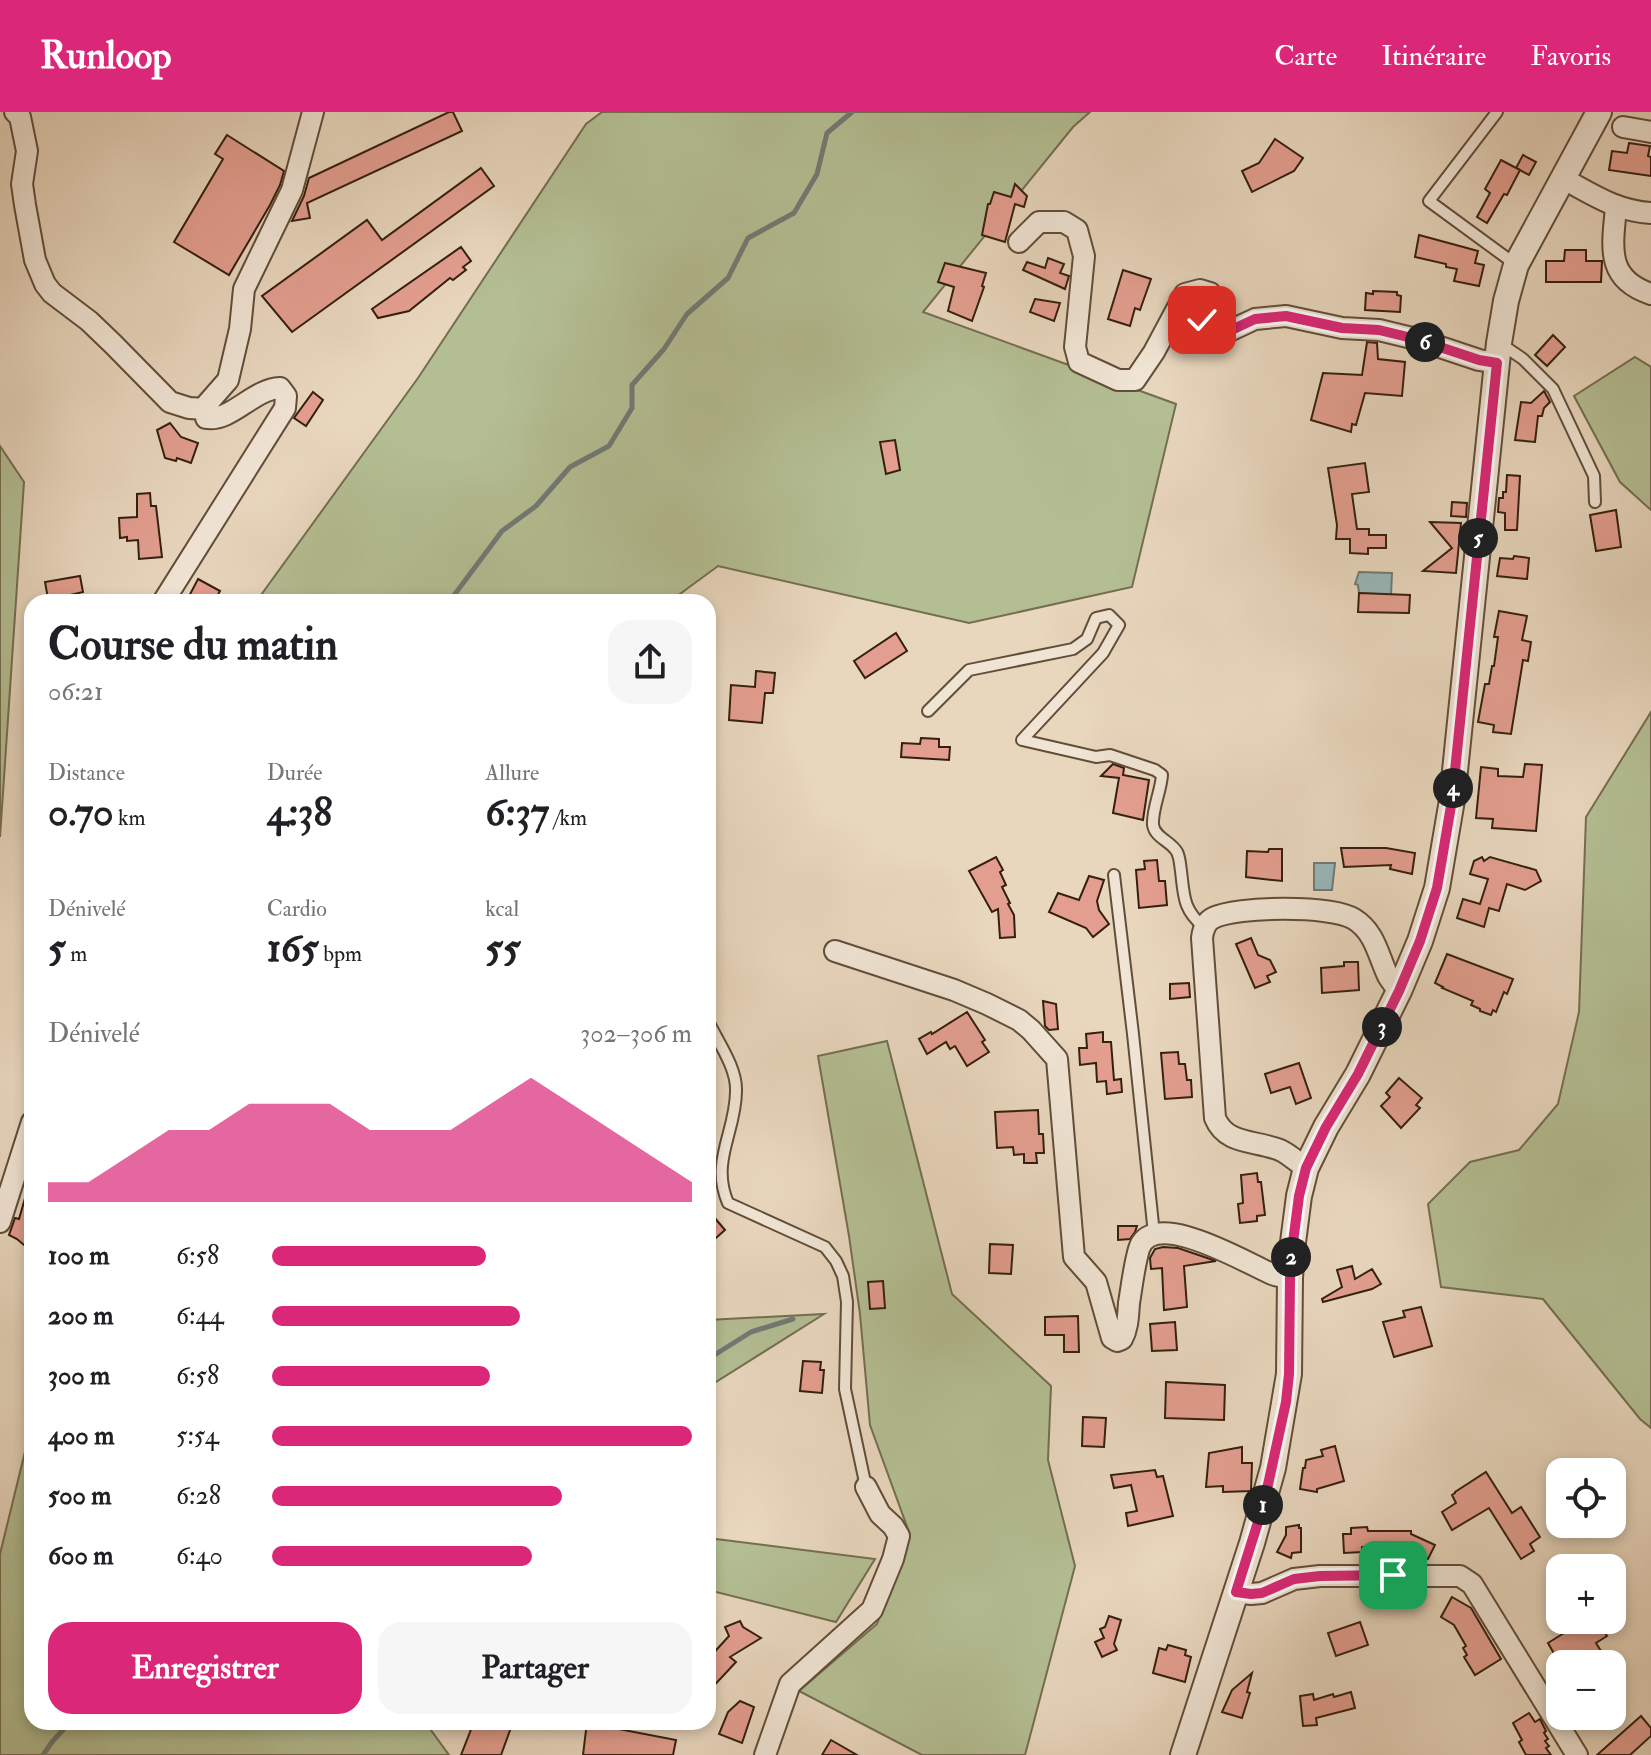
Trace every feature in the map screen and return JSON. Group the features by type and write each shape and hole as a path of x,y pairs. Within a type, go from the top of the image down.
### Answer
{"street":[{"path":"15,112 20,117 27,151 22,184 25,205 35,260 45,284 89,321 170,402 207,409"},
{"path":"168,594 285,408 286,396 280,388 269,388 216,420 206,418 207,404 228,380 240,329 244,289 292,190 313,112"},
{"path":"1183,1755 1264,1503 1286,1402 1290,1278 1299,1196 1306,1168 1399,991 1430,914 1444,855 1506,301 1516,265 1599,112"},
{"path":"1623,127 1651,132"},
{"path":"1562,178 1616,208 1651,213"},
{"path":"1616,208 1613,248 1616,268 1630,286 1651,294"},
{"path":"1019,242 1039,222 1064,222 1077,230 1084,256 1075,347 1079,362 1118,380 1135,380 1185,294 1200,290 1210,293 1213,300 1202,320 1202,331 1208,336 1225,333 1255,319 1286,316 1342,328 1379,330 1479,360 1498,353"},
{"path":"1306,1168 1284,1152 1228,1136 1219,1128 1215,1118 1202,938 1204,927 1215,917 1240,911 1303,908 1351,917 1367,929 1388,976 1399,991"},
{"path":"835,951 987,1004 1019,1020 1057,1059 1074,1257 1096,1282 1112,1338 1117,1341 1126,1333 1140,1246 1145,1237 1171,1234 1194,1239 1224,1249 1273,1275 1290,1278"},
{"path":"0,1222 24,1147"},
{"path":"765,1755 790,1684 872,1610 893,1559 899,1536 880,1514 866,1487"},
{"path":"1236,1592 1262,1593 1294,1579 1320,1576 1460,1576 1472,1584 1577,1755"}],"lane":[{"path":"1497,112 1429,201 1516,265"},
{"path":"1498,353 1523,359 1553,389 1594,476 1595,502"},
{"path":"928,711 969,670 1073,649 1087,639 1096,618 1109,615 1119,625 1103,653 1022,740 1096,757 1110,755 1162,775 1154,829 1176,851 1180,860 1185,905 1204,927"},
{"path":"1114,875 1154,1234"},
{"path":"716,1038 737,1088 721,1174 722,1189 728,1203 825,1247 843,1276 847,1302 845,1389 866,1487"}],"green space":[{"path":"602,112 1090,112 1073,127 923,312 1176,404 1132,587 969,623 718,566 680,594 262,594 418,378 586,124"},
{"path":"1635,357 1651,367 1651,510 1620,482 1574,396"},
{"path":"0,446 24,482 0,837"},
{"path":"1651,712 1651,1428 1640,1419 1543,1299 1441,1287 1428,1204 1470,1162 1519,1150 1558,1104 1579,1012 1586,817"},
{"path":"887,1041 952,1294 1051,1386 1048,1460 1075,1566 1025,1755 922,1755 799,1691 877,1624 909,1532 870,1425 860,1314 818,1056"},
{"path":"824,1314 716,1382 716,1320"},
{"path":"24,1456 24,1730 431,1730 449,1755 0,1755 0,1554"},
{"path":"716,1539 875,1559 836,1622 716,1592"}],"water":[{"path":"1359,572 1392,573 1391,595 1359,593 1355,584"},
{"path":"1314,863 1335,863 1332,890 1314,890"}],"building":[{"path":"453,112 462,131 307,203 310,218 292,221 309,178"},
{"path":"227,135 284,171 270,205 229,275 174,242 223,159 215,154"},
{"path":"1275,139 1303,158 1294,171 1252,192 1242,171 1259,163"},
{"path":"1629,143 1650,146 1651,176 1609,170 1612,151 1627,153"},
{"path":"1523,155 1536,162 1529,175 1516,168"},
{"path":"1501,160 1520,170 1487,223 1477,217 1490,193 1485,189"},
{"path":"481,168 494,186 292,332 262,296 367,220 382,240"},
{"path":"1015,184 1027,196 1024,207 1015,204 1005,242 982,235 988,204 994,192 1011,197"},
{"path":"1419,235 1478,251 1475,263 1484,265 1479,286 1454,281 1457,269 1446,267 1446,264 1415,257"},
{"path":"461,247 471,261 463,267 466,270 453,280 450,278 409,311 378,318 372,309"},
{"path":"1565,250 1586,250 1586,261 1602,261 1601,282 1546,282 1546,261 1564,261"},
{"path":"1048,258 1064,264 1060,273 1069,276 1065,289 1023,270 1027,262 1045,268"},
{"path":"945,263 986,273 972,321 948,311 954,287 938,282"},
{"path":"1123,270 1151,279 1140,310 1135,308 1130,326 1108,319"},
{"path":"1373,291 1397,292 1401,296 1400,312 1365,310 1366,293 1373,294"},
{"path":"1035,299 1060,303 1054,321 1030,312"},
{"path":"1553,335 1565,347 1547,366 1535,355"},
{"path":"1367,342 1377,343 1378,359 1405,362 1402,396 1365,393 1351,432 1311,420 1323,373 1362,375"},
{"path":"1544,391 1550,402 1542,416 1538,416 1535,442 1515,440 1521,402 1531,403"},
{"path":"313,392 323,400 306,426 294,418"},
{"path":"170,423 181,437 198,443 191,463 165,458 157,430"},
{"path":"895,440 900,470 886,474 880,442"},
{"path":"1365,463 1369,492 1352,494 1357,529 1369,529 1369,535 1386,535 1386,548 1368,548 1368,554 1350,553 1350,539 1336,539 1337,525 1328,468"},
{"path":"1507,475 1520,476 1517,530 1505,530 1505,513 1498,512 1499,498 1503,498 1503,492 1506,492"},
{"path":"150,493 151,506 156,506 162,557 139,559 138,540 120,538 119,518 137,517 137,494"},
{"path":"1452,502 1467,503 1466,517 1451,516"},
{"path":"1616,510 1621,547 1596,551 1590,515"},
{"path":"1430,522 1461,523 1456,573 1423,571 1452,548"},
{"path":"1514,556 1529,558 1527,579 1497,576 1500,558 1513,559"},
{"path":"80,576 83,592 47,594 45,582"},
{"path":"198,579 220,591 218,594 190,594"},
{"path":"1359,593 1410,595 1409,613 1358,612"},
{"path":"1499,611 1527,616 1522,640 1531,642 1528,661 1523,660 1511,734 1493,732 1494,725 1478,722 1485,684 1489,684 1494,666 1498,637 1494,637"},
{"path":"896,633 907,651 865,678 854,661"},
{"path":"756,671 775,673 773,693 765,693 762,723 729,720 731,685 755,687"},
{"path":"921,738 939,739 939,747 950,747 949,760 901,757 902,743 920,744"},
{"path":"1113,764 1124,768 1123,775 1149,780 1143,820 1113,813 1119,778 1101,776"},
{"path":"1525,764 1542,765 1536,831 1492,828 1493,819 1476,818 1481,767 1498,769 1498,776 1523,777"},
{"path":"1341,848 1386,848 1415,853 1412,874 1390,869 1391,865 1344,867"},
{"path":"1269,849 1282,849 1282,881 1246,877 1247,851 1268,852"},
{"path":"996,857 1006,885 1002,887 1014,915 1015,937 1000,938 998,909 992,912 969,871"},
{"path":"1482,857 1484,861 1490,857 1536,870 1541,881 1525,890 1507,884 1499,911 1489,908 1484,927 1457,918 1463,899 1480,904 1488,879 1470,874 1474,861"},
{"path":"1157,860 1159,881 1165,881 1167,905 1139,908 1136,870 1145,869 1144,861"},
{"path":"1089,876 1104,880 1097,901 1109,924 1093,937 1086,928 1049,912 1058,893 1079,900"},
{"path":"1251,938 1258,955 1270,960 1276,972 1267,976 1270,982 1255,988 1236,944"},
{"path":"1447,954 1513,979 1496,1012 1493,1010 1491,1015 1480,1011 1471,1005 1473,1001 1435,983"},
{"path":"1344,962 1358,962 1359,990 1322,993 1321,968 1344,966"},
{"path":"1189,983 1190,997 1170,999 1170,984"},
{"path":"1043,1001 1056,1004 1058,1029 1049,1030 1045,1026"},
{"path":"967,1012 989,1052 967,1066 955,1046 950,1049 946,1042 927,1054 919,1039"},
{"path":"1103,1032 1103,1042 1111,1042 1114,1080 1121,1079 1122,1092 1107,1094 1106,1081 1097,1082 1096,1063 1080,1065 1079,1048 1087,1048 1086,1034"},
{"path":"1178,1052 1179,1064 1185,1064 1187,1080 1191,1080 1192,1097 1165,1099 1161,1053"},
{"path":"1299,1063 1311,1098 1296,1104 1290,1087 1271,1093 1265,1074"},
{"path":"1399,1078 1422,1098 1416,1105 1420,1108 1401,1128 1381,1106 1390,1097 1386,1093"},
{"path":"1038,1110 1044,1153 1036,1153 1037,1163 1024,1163 1024,1154 1014,1155 1013,1147 997,1148 995,1112"},
{"path":"1257,1173 1265,1215 1257,1216 1257,1221 1240,1223 1238,1204 1243,1203 1241,1175"},
{"path":"24,1202 24,1245 9,1235 15,1218 19,1219"},
{"path":"716,1219 725,1230 716,1238"},
{"path":"1118,1226 1137,1226 1130,1239 1118,1240"},
{"path":"990,1244 1013,1245 1011,1274 989,1273"},
{"path":"1178,1248 1216,1261 1184,1266 1187,1307 1164,1310 1162,1268 1151,1269 1150,1258 1155,1249"},
{"path":"1352,1266 1355,1279 1372,1269 1381,1284 1323,1302 1322,1299 1342,1287 1337,1270"},
{"path":"883,1281 885,1308 870,1309 868,1282"},
{"path":"1421,1307 1432,1346 1394,1357 1383,1322 1405,1317 1403,1311"},
{"path":"1078,1316 1079,1352 1064,1352 1064,1335 1045,1335 1045,1317"},
{"path":"1175,1322 1177,1350 1152,1351 1150,1324"},
{"path":"803,1361 821,1362 820,1370 824,1370 822,1393 800,1391"},
{"path":"1166,1382 1225,1385 1224,1420 1165,1418"},
{"path":"1083,1417 1106,1418 1104,1447 1082,1446"},
{"path":"1335,1446 1344,1481 1317,1489 1317,1492 1300,1489 1306,1460 1323,1456 1321,1450"},
{"path":"1242,1447 1242,1463 1252,1463 1251,1491 1223,1492 1223,1486 1206,1487 1209,1453"},
{"path":"1155,1470 1157,1477 1163,1476 1173,1516 1128,1526 1126,1513 1137,1511 1131,1485 1114,1488 1111,1475"},
{"path":"1486,1472 1512,1513 1521,1507 1540,1537 1530,1544 1534,1551 1521,1559 1489,1508 1452,1530 1442,1512 1456,1503 1452,1495 1455,1492"},
{"path":"1299,1525 1301,1552 1292,1553 1291,1558 1277,1552 1286,1535 1286,1527"},
{"path":"1367,1527 1368,1531 1411,1531 1411,1534 1435,1545 1428,1559 1403,1547 1362,1547 1362,1552 1344,1553 1343,1534 1351,1534 1351,1528"},
{"path":"1452,1597 1471,1608 1501,1659 1475,1675 1464,1657 1467,1655 1463,1648 1466,1646 1454,1625 1441,1617"},
{"path":"1109,1616 1121,1620 1114,1644 1117,1650 1102,1657 1095,1642 1104,1638 1100,1629 1105,1627"},
{"path":"740,1621 743,1627 761,1638 730,1657 736,1662 716,1683 716,1650 729,1636 725,1627"},
{"path":"1360,1622 1368,1645 1336,1656 1328,1633"},
{"path":"1562,1634 1607,1636 1596,1643 1600,1650 1552,1650 1548,1643"},
{"path":"1168,1645 1186,1650 1185,1655 1191,1657 1185,1682 1153,1673 1159,1648 1166,1650"},
{"path":"1252,1673 1242,1718 1222,1712 1232,1690"},
{"path":"1351,1692 1355,1708 1316,1718 1317,1725 1303,1726 1300,1696 1313,1694 1314,1700"},
{"path":"740,1701 754,1707 742,1743 719,1734 728,1712"},
{"path":"1529,1713 1535,1722 1540,1719 1548,1739 1545,1741 1549,1746 1546,1748 1551,1755 1526,1755 1519,1742 1522,1740 1513,1723"},
{"path":"1641,1716 1651,1728 1651,1736 1630,1755 1597,1755 1626,1730"},
{"path":"471,1730 510,1730 501,1755 461,1755"},
{"path":"586,1730 624,1730 676,1740 673,1755 583,1755"},
{"path":"831,1740 857,1755 822,1755"}],"waterway":[{"path":"455,594 502,531 536,506 570,467 609,446 632,408 632,385 664,349 687,314 728,278 748,238 794,213 817,174 827,133 852,112"},
{"path":"716,1354 751,1332 793,1319"},
{"path":"43,1755 63,1730"}],"route":[{"path":"1202,320 1202,331 1208,336 1225,333 1255,319 1286,316 1342,328 1379,330 1497,363 1452,800 1437,888 1430,914 1399,991 1306,1168 1292,1250 1286,1402 1264,1503 1236,1592 1262,1593 1294,1579 1320,1576 1393,1575"}]}
